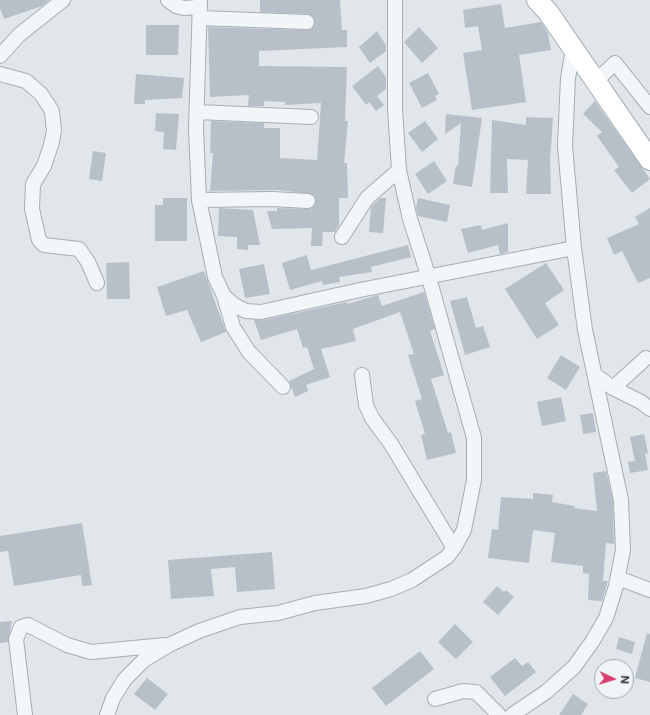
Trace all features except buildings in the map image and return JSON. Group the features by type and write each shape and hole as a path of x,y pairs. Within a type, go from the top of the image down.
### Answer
{"street":[{"path":"0,56 19,35 63,0"},
{"path":"168,0 176,6 184,8 200,8 307,22"},
{"path":"107,715 112,698 125,679 144,660 169,645 199,630 240,617 278,613 315,603 366,596 391,589 412,580 447,557 464,530 474,480 474,438 429,278 410,219 399,170 395,109 395,0"},
{"path":"537,0 548,12 650,160"},
{"path":"200,8 197,112 199,200 215,277 224,296 233,327 249,352 283,388"},
{"path":"521,713 574,667 606,618 618,578 622,550 621,500 585,330 574,248 564,146 568,78 573,50"},
{"path":"596,81 615,64 650,107"},
{"path":"0,74 26,81 41,94 52,111 54,131 51,145 44,166 33,184 32,209 39,240 44,245 79,249 88,262 97,283"},
{"path":"197,112 310,117"},
{"path":"342,237 367,198 399,170"},
{"path":"199,200 272,198 308,201"},
{"path":"224,296 234,305 246,311 261,312 360,290 429,278 574,248"},
{"path":"613,388 646,358"},
{"path":"362,375 366,405 372,418 404,464 454,548"},
{"path":"595,375 613,388 641,402 650,409"},
{"path":"618,578 650,590"},
{"path":"25,715 16,639 21,627 28,625 67,645 91,652 169,645"},
{"path":"435,699 463,691 476,692 499,715"}]}
